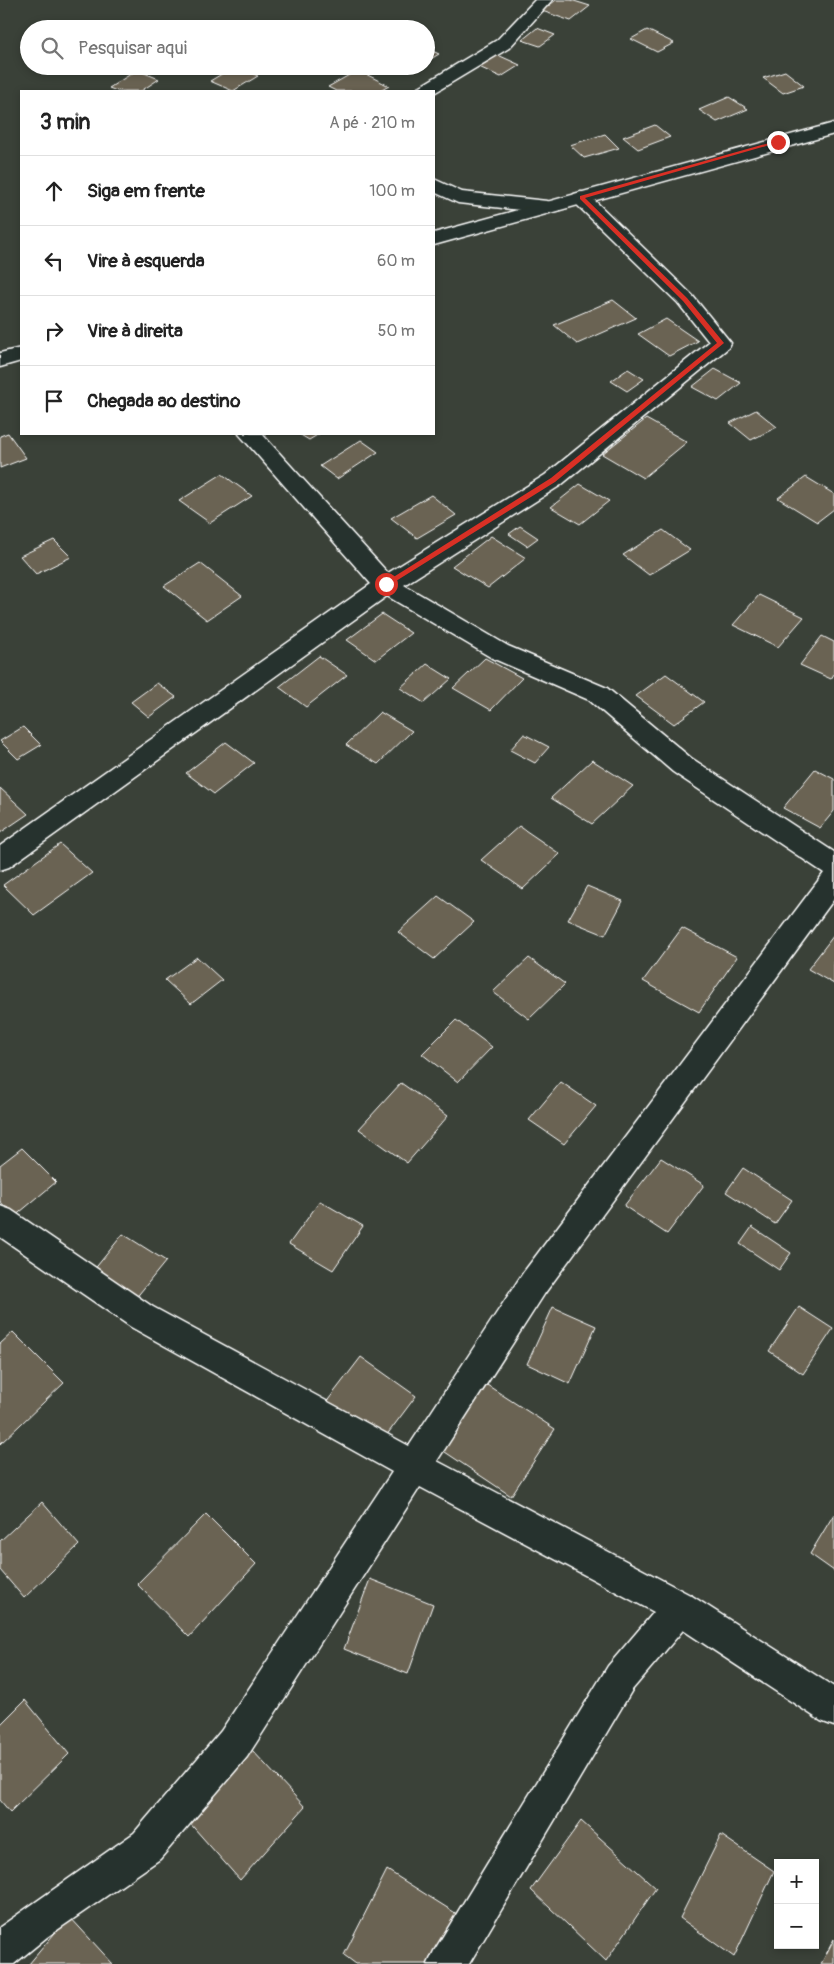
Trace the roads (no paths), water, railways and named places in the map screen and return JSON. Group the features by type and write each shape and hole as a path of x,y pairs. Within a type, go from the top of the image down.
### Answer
{"street":[{"path":"427,90 503,44 544,0"},
{"path":"435,239 834,128"},
{"path":"435,186 458,197 546,207"},
{"path":"0,860 386,584 553,480 721,343 685,299 582,198"},
{"path":"0,360 20,354"},
{"path":"251,435 386,584 500,652 598,694 682,765 834,866"},
{"path":"0,1951 34,1924 147,1846 234,1744 534,1283 834,879"},
{"path":"0,1220 142,1317 415,1467 680,1608 834,1708"},
{"path":"447,1964 620,1678 680,1608"}]}
